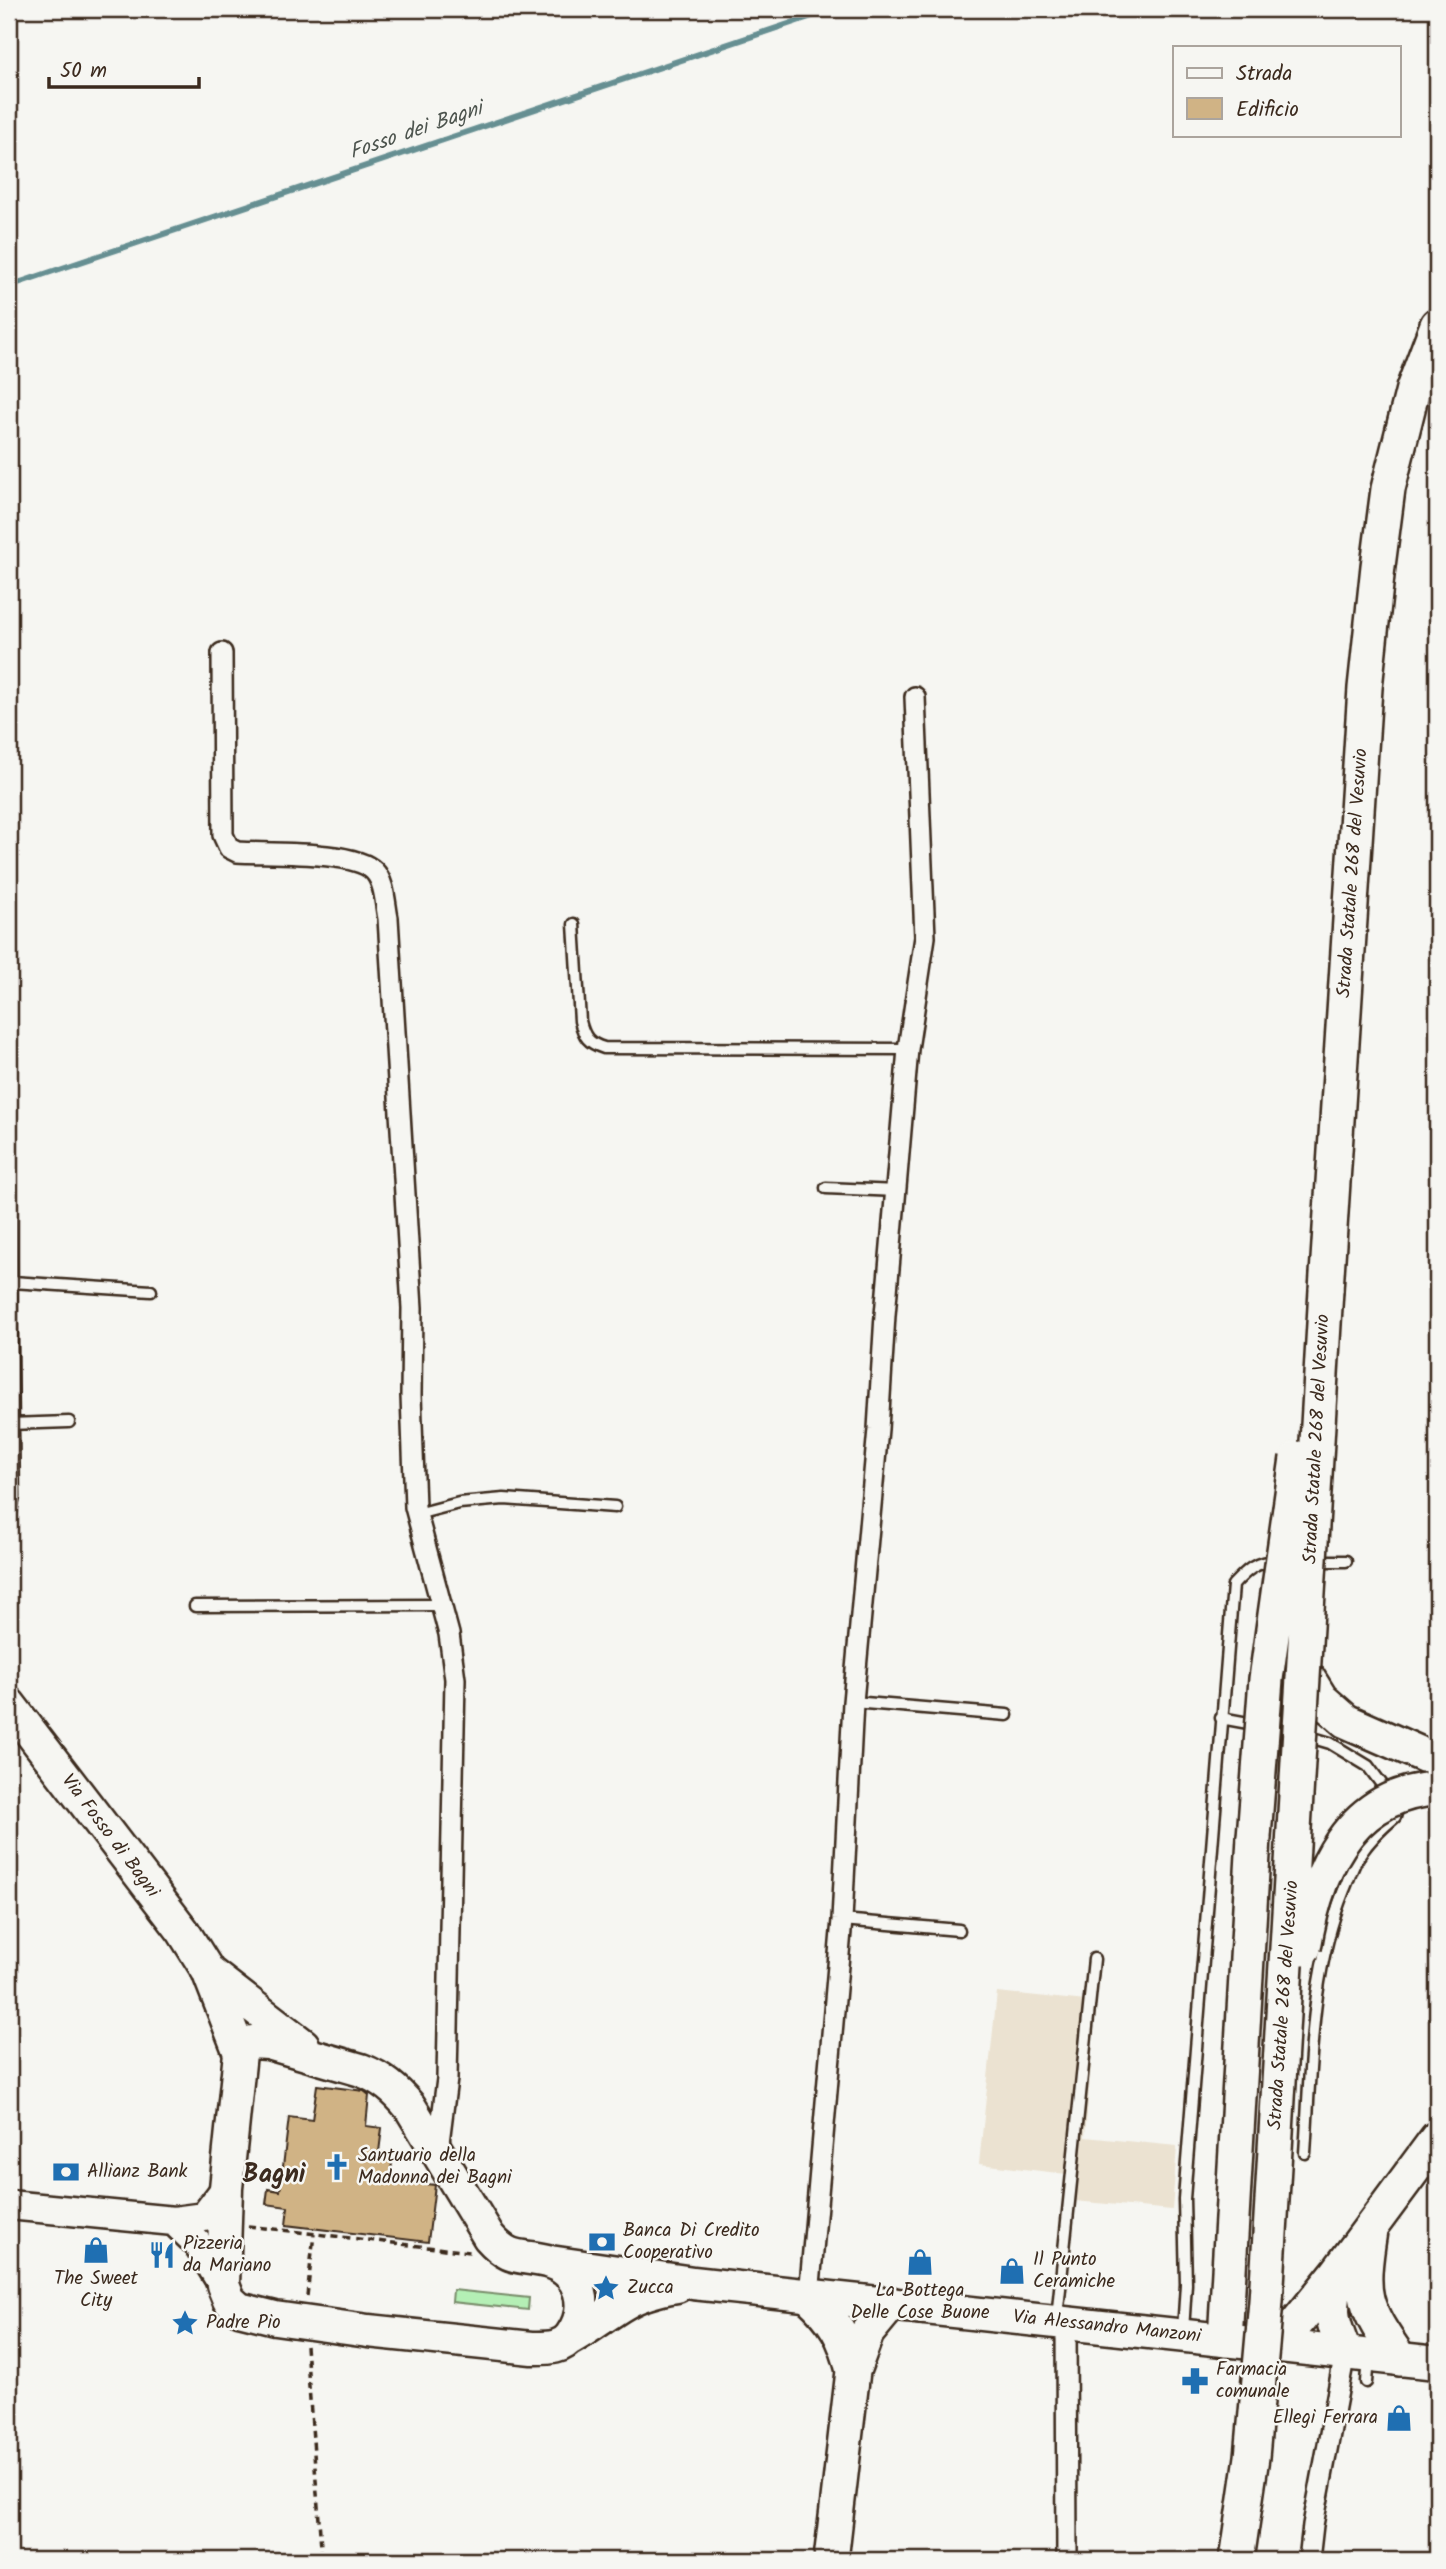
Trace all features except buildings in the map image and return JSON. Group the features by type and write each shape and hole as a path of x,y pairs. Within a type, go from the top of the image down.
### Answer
{"highway":[{"name":"Strada Statale 268 del Vesuvio","path":"1237,2560 1252,2457 1266,2301 1290,2149 1303,1670 1365,688 1388,489 1413,389 1437,325"},
{"path":"1225,2340 1254,1838 1266,1679 1310,1367 1326,1290"},
{"path":"1303,1670 1321,1699 1346,1721 1437,1761"},
{"path":"1290,2149 1292,2067 1308,1923 1327,1867 1349,1832 1376,1807 1399,1796 1437,1789"},
{"path":"1279,2345 1370,2230 1437,2138"},
{"path":"1370,2230 1364,2269 1366,2303 1359,2332 1370,2362"},
{"path":"1337,2273 1332,2297 1332,2322 1370,2362"},
{"path":"809,2296 828,2313 839,2329 848,2347 853,2371"},
{"path":"1366,2303 1380,2330 1370,2362"},
{"path":"831,2560 853,2371 867,2333 891,2304"}],"main road":[{"name":"Via Fosso di Bagni","path":"9,1704 183,1931 208,1971 240,2053"},
{"name":"Via Fosso di Bagni","path":"208,1971 262,2016 324,2060"},
{"name":"Via Alessandro Manzoni","path":"240,2053 245,2046 261,2042 375,2076 395,2090 410,2107 438,2150 489,2237 498,2247 524,2259 693,2283 1279,2345 1370,2362 1437,2363"},
{"path":"223,2285 226,2188 240,2053"},
{"path":"9,2205 174,2221 204,2217 226,2188"},
{"path":"174,2221 197,2243 223,2285"},
{"path":"548,2262 567,2272 583,2297 580,2321 569,2339"},
{"name":"Via Alessandro Manzoni","path":"223,2285 229,2300 239,2309 305,2311 532,2348 553,2348 596,2324 625,2302 651,2291 693,2283"}],"street":[{"path":"222,653 223,835 229,848 237,852 356,860 375,872 382,886 387,918 412,1308 411,1395 417,1514 449,1634 455,1679 447,2079 438,2150"},
{"path":"809,2296 842,1920 853,1702 908,1049 925,937 915,697"},
{"path":"1061,2322 1067,2560"},
{"path":"1309,2560 1312,2525 1370,2362"}],"lane":[{"path":"574,924 580,1021 590,1044 604,1048 908,1049"},
{"path":"9,1156 14,1497 9,1521"},
{"path":"826,1188 897,1191"},
{"path":"12,1282 151,1291"},
{"path":"11,1424 69,1422"},
{"path":"417,1514 459,1503 504,1499 615,1507"},
{"path":"1182,2336 1186,2284 1184,2199 1233,1586 1248,1569 1264,1561 1291,1561"},
{"path":"1305,1561 1346,1561"},
{"path":"195,1606 441,1605"},
{"path":"853,1702 1007,1715"},
{"path":"1221,1717 1286,1730 1331,1743 1368,1766 1398,1807 1395,1817 1378,1831 1358,1857 1337,1908 1322,1964 1314,2024 1290,2149"},
{"path":"842,1920 959,1930"},
{"path":"1061,2322 1094,1959"}],"path":[{"path":"247,2226 475,2253"},
{"path":"314,2234 305,2311 322,2560"}],"shaded area":[{"path":"997,1992 1096,2002 1085,2137 1177,2146 1172,2210 1064,2200 1067,2174 979,2164"}],"green space":[{"path":"453,2290 529,2298 528,2310 452,2302"}],"waterway":[{"name":"Fosso dei Bagni","path":"9,286 833,9"}],"place":[{"name":"Santuario della Madonna dei Bagni","path":"337,2167"},
{"name":"Allianz Bank","path":"66,2172"},
{"name":"Banca Di Credito Cooperativo","path":"602,2242"},
{"name":"The Sweet City","path":"96,2250"},
{"name":"Pizzeria da Mariano","path":"162,2255"},
{"name":"La Bottega Delle Cose Buone","path":"920,2262"},
{"name":"Il Punto Ceramiche","path":"1012,2271"},
{"name":"Zucca","path":"606,2288"},
{"name":"Padre Pio","path":"185,2323"},
{"name":"Farmacia comunale","path":"1195,2381"},
{"name":"Ellegi Ferrara","path":"1399,2418"}],"district":[{"name":"Bagni","path":"274,2175"}]}
